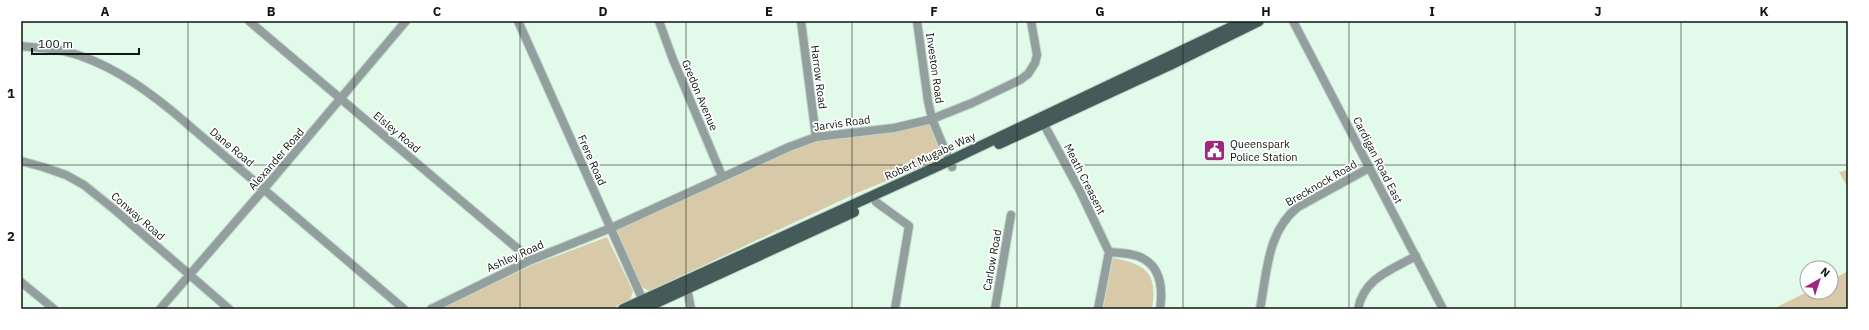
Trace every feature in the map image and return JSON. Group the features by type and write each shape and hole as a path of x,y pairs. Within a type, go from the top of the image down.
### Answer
{"main road":[{"name":"Robert Mugabe Way","path":"686,285 876,202 1244,21"},
{"name":"Robert Mugabe Way","path":"1042,120 1170,65 1259,21"},
{"name":"Robert Mugabe Way","path":"623,309 644,306 686,285 951,164"}],"street":[{"name":"Elsley Road","path":"249,21 531,260"},
{"name":"Alexander Road","path":"160,309 341,99 406,21"},
{"name":"Frere Road","path":"518,21 611,228 644,306"},
{"name":"Gredon Avenue","path":"659,21 672,57 722,176"},
{"name":"Harrow Road","path":"801,21 816,137"},
{"name":"Investon Road","path":"917,21 928,101 932,119 951,164"},
{"name":"Jarvis Road","path":"611,228 722,176 816,137 894,128 932,119 972,103 1020,80 1028,74 1035,63 1037,55 1032,21"},
{"name":"Cardigan Road East","path":"1293,21 1443,309"},
{"name":"Dane Road","path":"21,46 64,51 107,66 144,88 404,309"},
{"name":"Meath Creasent","path":"1042,120 1080,191 1109,252"},
{"name":"Conway Road","path":"21,161 43,166 66,175 84,185 229,309"},
{"name":"Brecknock Road","path":"1260,309 1272,243 1281,223 1288,214 1298,207 1369,168"},
{"path":"876,202 909,226 895,309"},
{"name":"Carlow Road","path":"995,309 1011,215"},
{"name":"Ashley Road","path":"431,309 531,260 611,228"},
{"path":"1098,309 1109,252 1140,256 1154,268 1159,278 1161,289 1160,309"},
{"path":"1358,309 1361,296 1369,284 1416,256"},
{"path":"21,282 54,309"},
{"path":"686,285 691,309"}],"shaded area":[{"path":"930,124 944,158 859,192 649,291 641,286 616,231 620,227 789,150 817,140"},
{"path":"1848,170 1848,188 1839,172"},
{"path":"607,237 633,291 630,300 611,309 439,309 533,265"},
{"path":"1113,258 1134,263 1147,272 1153,287 1152,309 1103,309"},
{"path":"1848,271 1848,309 1773,309 1799,296 1799,300 1839,300 1839,276"}],"place":[{"name":"Queenspark Police Station","path":"1214,150"}]}
